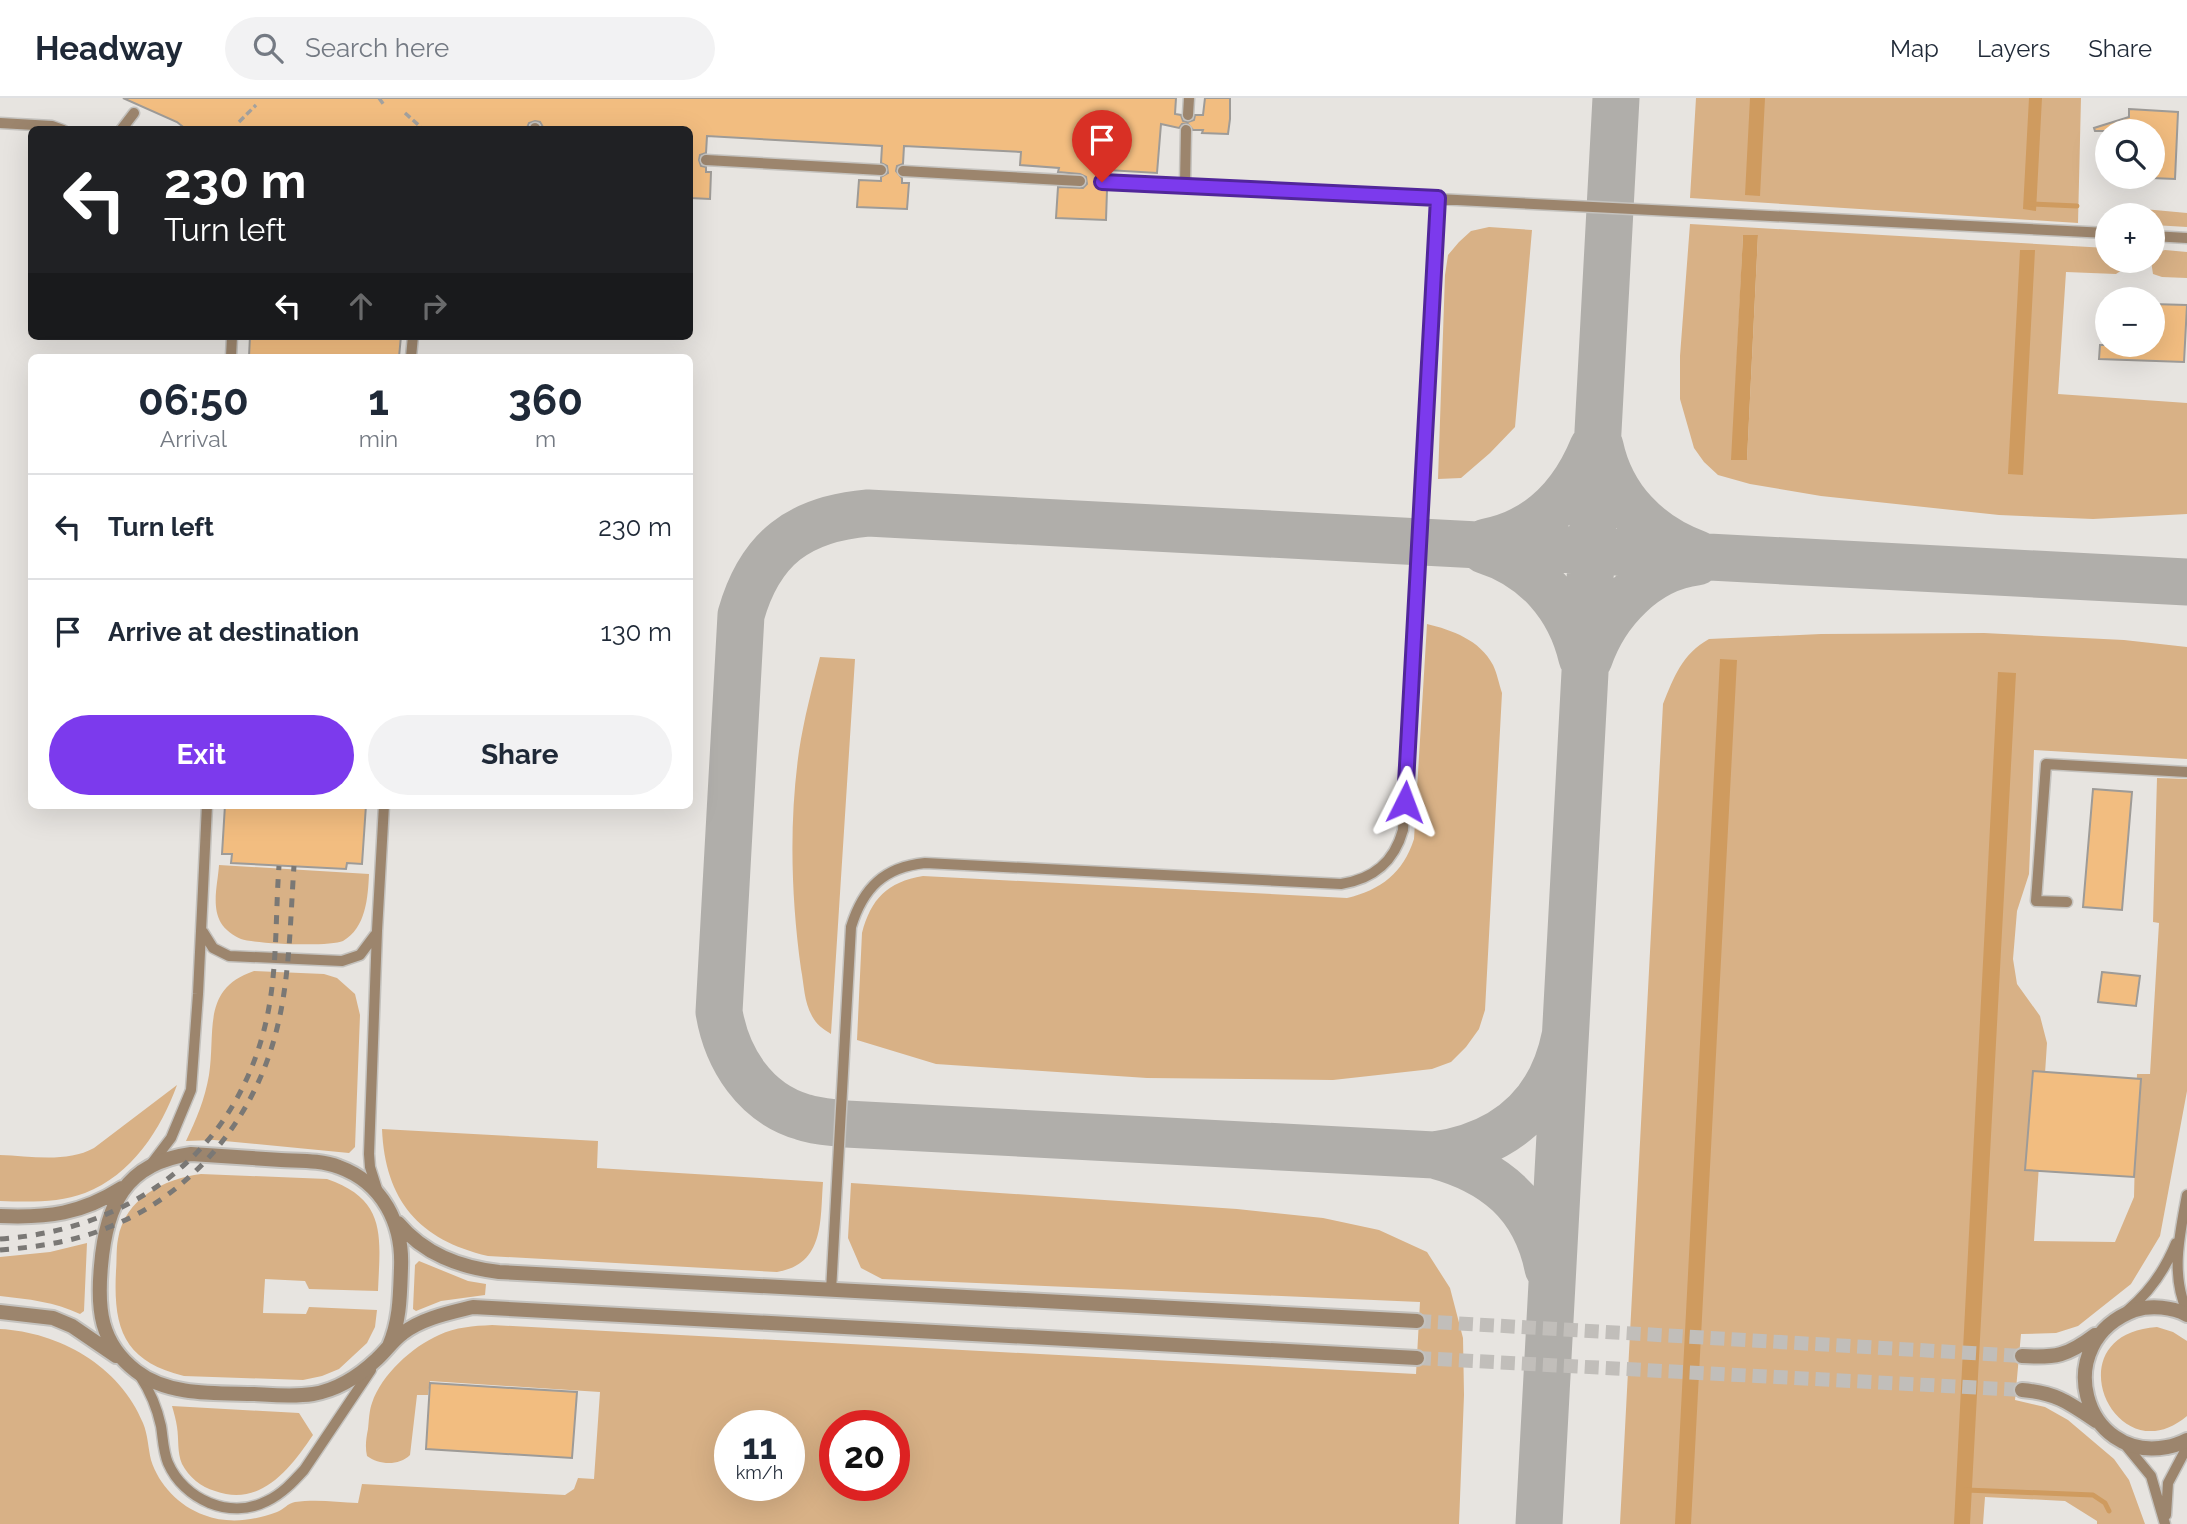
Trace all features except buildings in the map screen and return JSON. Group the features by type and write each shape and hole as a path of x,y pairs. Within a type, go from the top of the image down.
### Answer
{"street":[{"path":"0,1216 51,1216 74,1211 103,1199 163,1160 191,1154 322,1163 337,1166 362,1178 382,1199 406,1233 431,1252 480,1270 1417,1321"},
{"path":"126,1363 105,1332 98,1298 106,1223 111,1208 128,1184"},
{"path":"384,1352 399,1318 402,1248 394,1219"},
{"path":"0,1312 53,1318 72,1326 153,1382 197,1392 301,1395 330,1390 348,1381 403,1333 442,1315 473,1307 1417,1358"},
{"path":"2022,1356 2064,1356 2121,1316 2141,1308 2162,1307 2187,1313"},
{"path":"2100,1424 2089,1406 2084,1385 2085,1364 2093,1343 2106,1327"},
{"path":"2021,1390 2059,1397 2122,1441 2144,1448 2166,1448 2187,1440"}],"lane":[{"path":"1188,115 1189,98"},
{"path":"124,126 134,113"},
{"path":"0,123 47,126"},
{"path":"1185,185 1186,130"},
{"path":"706,160 881,170"},
{"path":"903,171 1080,181"},
{"path":"1102,182 2095,232"},
{"path":"831,1290 850,927 861,900 881,878 908,865 925,863 1341,884 1355,882 1378,871 1399,845 1403,830 1438,198"},
{"path":"2165,237 2187,238"},
{"path":"2067,902 2036,901 2046,764 2187,772"},
{"path":"147,1168 171,1138 191,1090 207,809"},
{"path":"382,1199 375,1184 369,1154 384,809"},
{"path":"202,926 206,939 213,948 229,956 342,961 360,955 377,931"},
{"path":"2187,1195 2180,1233 2178,1283 2179,1294 2187,1313"},
{"path":"2121,1316 2140,1300 2165,1269 2180,1233"},
{"path":"138,1373 155,1405 166,1459 177,1479 208,1502 243,1509 268,1501 293,1482 384,1352"},
{"path":"2122,1441 2151,1476 2165,1524"},
{"path":"2165,1524 2168,1483 2187,1447"}],"path":[{"path":"379,98 384,105"},
{"path":"239,122 256,105"},
{"path":"405,113 420,126"}],"shaded area":[{"path":"1696,98 2081,98 2078,223 1690,198"},
{"path":"1750,98 1765,98 1760,196 1745,195"},
{"path":"2029,98 2042,98 2036,211 2023,209"},
{"path":"2165,211 2187,213 2187,227 2165,226"},
{"path":"1690,224 2095,247 2095,273 2118,273 2116,274 2066,272 2058,394 2187,403 2187,514 2093,519 1999,515 1821,496 1750,484 1718,475 1704,462 1694,448 1680,399 1680,356","holes":["1743,235 1758,235 1747,460 1732,460"]},
{"path":"1489,227 1532,230 1515,427 1461,478 1438,479 1445,275 1448,255 1471,231"},
{"path":"1743,235 1758,235 1747,460 1731,460"},
{"path":"2020,250 2035,250 2023,475 2008,474"},
{"path":"2165,250 2187,252 2187,278 2153,274 2165,273"},
{"path":"1427,624 1464,637 1481,649 1493,665 1502,693 1485,1010 1479,1029 1451,1062 1432,1069 1333,1080 1147,1078 936,1064 857,1040 862,933 870,911 882,894 910,879 923,876 1347,898 1380,885 1404,861 1414,839"},
{"path":"1984,633 2124,640 2187,647 2187,759 2034,750 2029,874 2017,911 2013,959 2017,984 2040,1016 2047,1043 2034,1241 2115,1242 2134,1197 2137,1074 2150,1074 2159,923 2153,922 2157,778 2187,779 2187,1091 2160,1236 2131,1284 2078,1326 2056,1333 2021,1334 2015,1400 2045,1407 2068,1420 2114,1459 2129,1480 2145,1524 2097,1524 2097,1521 2065,1501 1985,1497 1983,1524 1620,1524 1663,704 1667,694 1685,659 1709,639 1821,634"},
{"path":"820,657 855,659 831,1034 814,1019 806,999 798,942 792,860 799,751"},
{"path":"1720,659 1737,660 1691,1524 1675,1524"},
{"path":"1998,672 2016,673 1970,1524 1954,1524"},
{"path":"219,865 369,874 361,920 351,935 335,943 292,944 241,939 225,928 218,916 216,902"},
{"path":"254,971 324,974 337,978 355,994 360,1015 355,1147 349,1153 214,1140 186,1141 207,1084 212,1028 218,1000 237,979"},
{"path":"177,1085 162,1118 143,1149 131,1163 102,1185 65,1199 0,1201 0,1155 48,1158 83,1153 94,1148"},
{"path":"382,1129 598,1141 597,1168 823,1182 817,1238 804,1260 777,1272 488,1256 443,1239 425,1228 410,1213 390,1177"},
{"path":"201,1174 327,1179 361,1198 370,1210 379,1238 378,1291 309,1289 305,1281 265,1279 263,1313 306,1314 309,1307 377,1310 375,1327 367,1343 339,1369 303,1380 184,1376 164,1370 148,1361 126,1340 120,1326 116,1292 117,1247 122,1225 129,1212 148,1193 173,1181"},
{"path":"851,1183 1237,1209 1323,1218 1379,1230 1427,1252 1450,1288 1463,1338 1464,1395 1459,1524 0,1524 0,1329 44,1337 65,1345 103,1369 133,1403 145,1428 151,1460 159,1478 171,1494 195,1511 213,1518 231,1520 268,1515 295,1502 358,1503 362,1484 565,1495 574,1489 578,1478 594,1479 600,1392 430,1381 428,1395 417,1395 410,1455 389,1463 367,1456 371,1406 390,1372 429,1340 452,1330 471,1326 1416,1374 1420,1302 882,1279 861,1268 848,1238"},
{"path":"87,1243 84,1311 80,1314 51,1304 0,1296 0,1257 50,1252"},
{"path":"419,1261 468,1281 486,1284 485,1295 441,1301 416,1311 413,1309 415,1265"},
{"path":"2157,1327 2173,1332 2187,1341 2187,1416 2161,1430 2137,1429 2118,1416 2105,1397 2101,1374 2107,1352 2125,1335"},
{"path":"172,1406 299,1413 313,1435 284,1472 272,1482 260,1490 231,1495 205,1487 185,1469 179,1455"}],"waterway":[{"path":"2031,204 2077,206"},
{"path":"1966,1490 2093,1495 2105,1503 2109,1511"}],"taxiway":[{"path":"1539,1524 1616,98"},
{"path":"1600,446 1613,482 1634,513 1663,537 1698,554"},
{"path":"1486,542 1522,530 1552,509 1575,481 1593,447"},
{"path":"1565,1036 1548,1083 1536,1102 1520,1118 1482,1142 1434,1155 846,1124 814,1120 786,1110 757,1090 746,1077 729,1046 719,1012 741,615 759,572 771,555 803,530 844,516 868,513 2187,582"},
{"path":"1484,550 1519,566 1548,590 1569,621 1582,658"},
{"path":"1589,659 1605,625 1630,595 1661,573 1697,562"},
{"path":"1434,1155 1475,1170 1509,1194 1533,1226 1548,1268"}],"tunnel":[{"path":"1417,1321 2022,1356"},
{"path":"1417,1358 2022,1390"}],"railway":[{"path":"0,1239 47,1233 91,1220 131,1202 168,1179 200,1150 227,1115 248,1075 264,1030 274,969 279,866"},
{"path":"0,1250 58,1242 114,1225 143,1211 170,1193 216,1149 252,1095 275,1036 287,973 294,866"}],"route":[{"path":"1102,182 1438,198 1405,802"}]}
